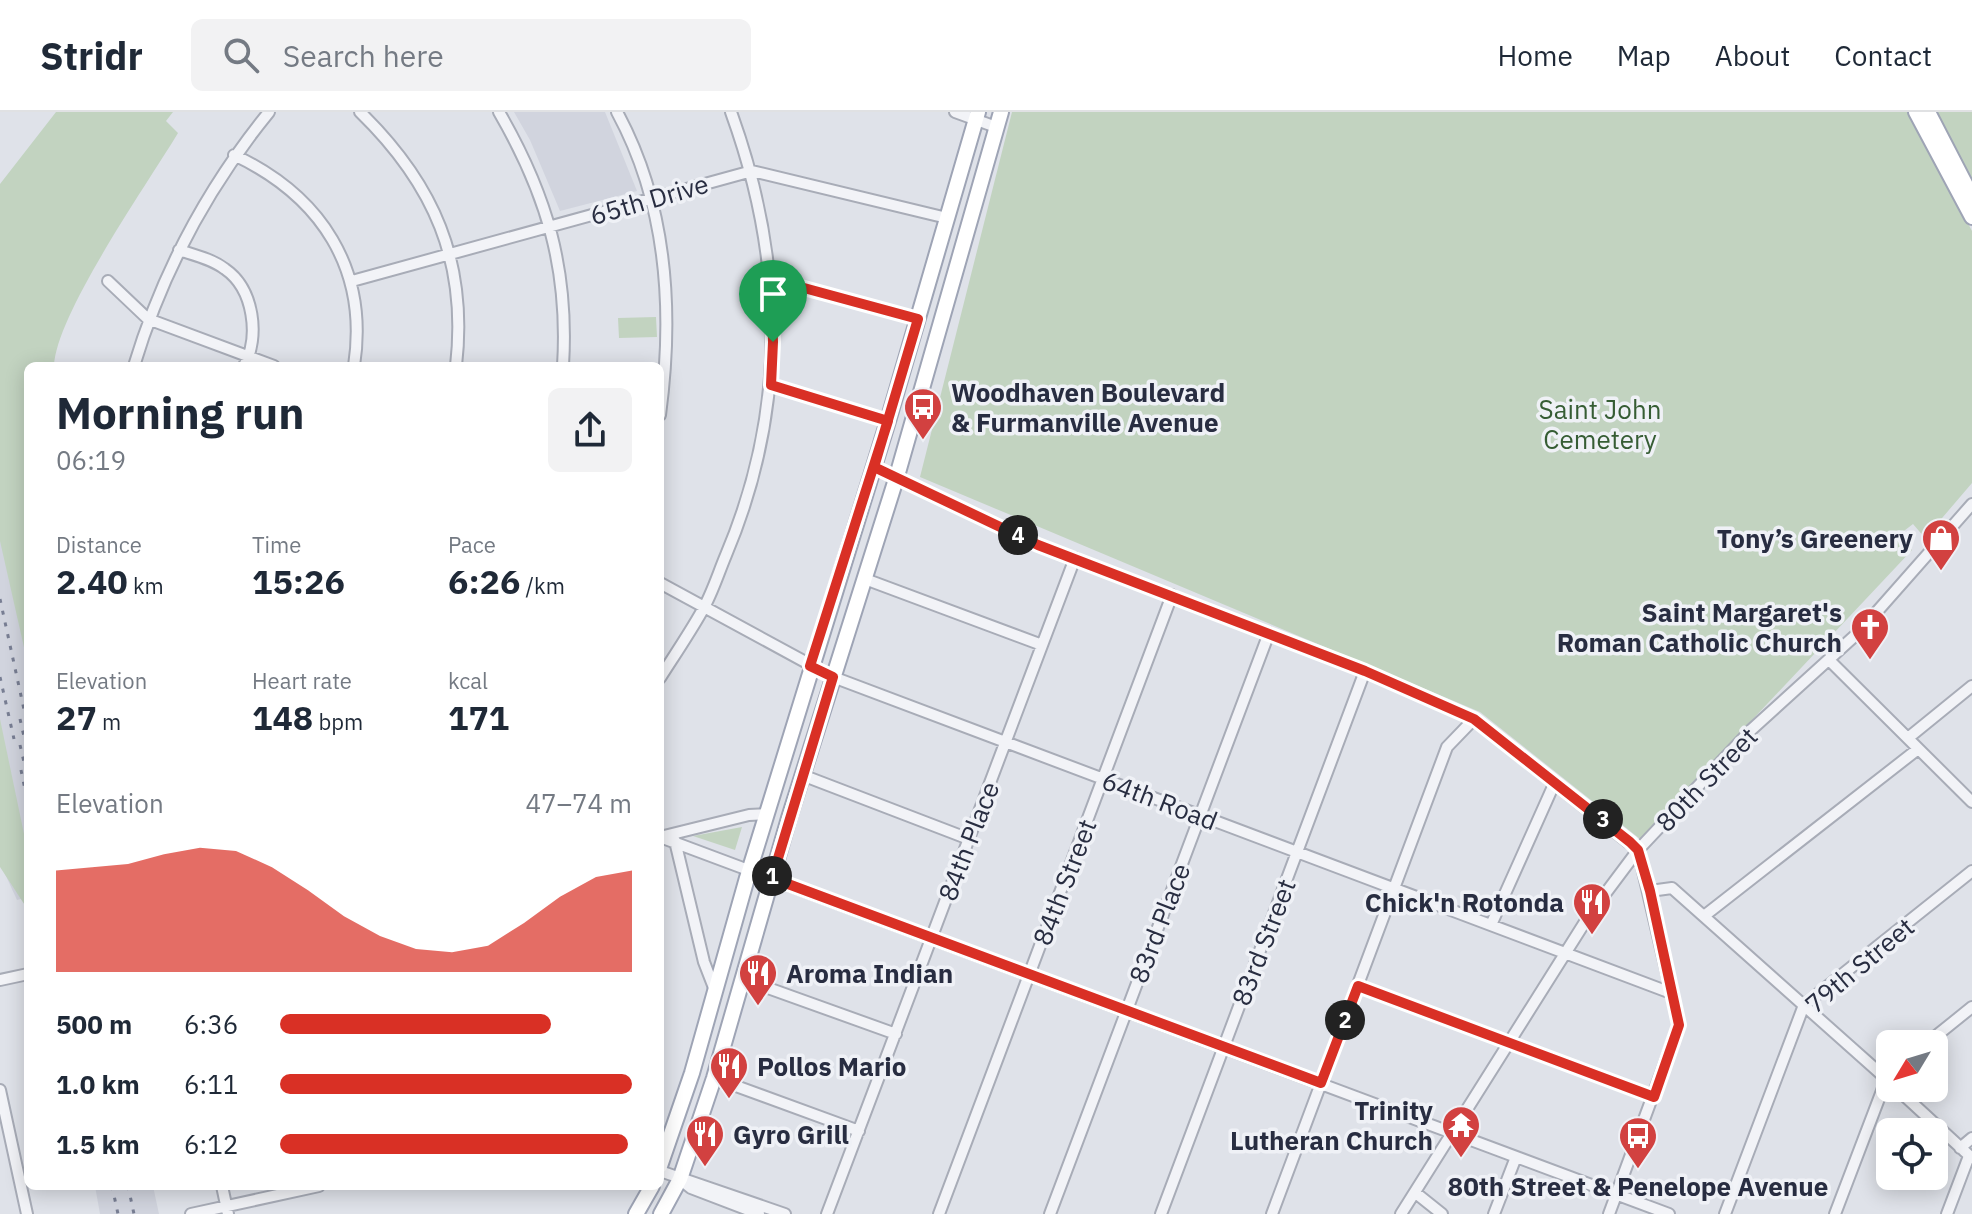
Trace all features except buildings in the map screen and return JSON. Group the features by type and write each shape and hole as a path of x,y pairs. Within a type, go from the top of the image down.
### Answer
{"main road":[{"path":"661,1214 680,1179 714,1078 802,775 897,476 1001,112"},
{"path":"1916,112 1972,217"},
{"path":"1928,112 1972,197"},
{"path":"664,1156 716,993 810,666 888,421 977,116"},
{"path":"636,1214 650,1190"}],"street":[{"path":"135,362 148,319 179,250 234,155 269,112"},
{"path":"360,112 393,144 424,189 452,255 461,326 456,362"},
{"path":"499,112 522,152 552,226 562,284 563,362"},
{"path":"617,112 652,199 664,252 669,353 664,387"},
{"path":"664,672 703,609 741,519 761,456 771,385 771,279 752,171 731,112"},
{"path":"955,112 977,116 996,127"},
{"path":"234,155 262,168 294,191 327,228 352,281 357,315 354,362"},
{"name":"65th Drive","path":"352,281 752,171 947,218"},
{"path":"108,281 148,319 246,361 253,325 245,293 227,269 179,250"},
{"path":"771,279 918,319"},
{"path":"771,385 888,421"},
{"path":"874,467 1038,545 1365,671 1474,719 1638,850 1566,954 1417,1194 1401,1214"},
{"name":"80th Street","path":"1609,1214 1679,1025 1638,850 1751,730 1859,632 1972,504"},
{"name":"84th Place","path":"827,1214 1075,558"},
{"path":"865,579 1042,645"},
{"name":"64th Road","path":"664,585 833,677 1671,993"},
{"name":"84th Street","path":"939,1214 1172,595"},
{"name":"83rd Place","path":"1050,1214 1269,633"},
{"path":"1829,660 1972,802"},
{"name":"83rd Street","path":"1161,1214 1365,671"},
{"path":"1908,738 1972,686"},
{"path":"1272,1214 1447,747 1474,719"},
{"path":"1704,916 1918,749"},
{"path":"802,775 969,839"},
{"path":"1491,925 1555,782"},
{"path":"664,836 749,815 767,814"},
{"path":"664,838 1669,1214"},
{"path":"675,841 704,962 716,993"},
{"name":"79th Street","path":"1725,1214 1804,1005 1972,871"},
{"path":"1650,891 1672,888 1876,1068"},
{"path":"0,980 24,975"},
{"path":"743,979 896,1034"},
{"path":"1358,986 1654,1097"},
{"path":"1943,1030 1972,1007"},
{"path":"714,1078 859,1131"},
{"path":"0,1090 27,1214"},
{"path":"1835,1214 1879,1102"},
{"path":"1911,1102 1970,1157 1947,1214"},
{"path":"1960,1148 1972,1138"},
{"path":"1494,1214 1516,1157"},
{"path":"664,1170 691,1188 759,1214"},
{"path":"680,1179 696,1181 785,1214"},
{"path":"223,1190 227,1210"},
{"path":"191,1214 227,1210 304,1190"},
{"path":"1417,1194 1442,1214"}],"shaded area":[{"path":"514,112 605,112 637,191 560,211 530,140"},
{"path":"0,277 27,362 24,362 24,898 17,900 0,863"},
{"path":"96,1190 154,1190 159,1214 100,1214"}],"green space":[{"path":"56,112 173,112 166,121 178,133 86,283 70,315 55,362 24,362 24,647 0,541 0,184"},
{"name":"Saint John Cemetery","path":"1012,112 1908,112 1972,231 1972,483 1925,538 1913,524 1900,534 1912,550 1640,839 1480,712 920,477"},
{"path":"1937,112 1972,112 1972,181"},
{"path":"656,317 657,337 619,338 618,318"},
{"path":"0,719 24,834 24,904 0,867"},
{"path":"742,827 735,850 693,836"}],"railway":[{"path":"0,599 24,710"},
{"path":"0,677 14,739"},
{"path":"20,719 24,736"},
{"path":"20,745 24,762"},
{"path":"21,770 24,785"},
{"path":"113,1190 118,1214"},
{"path":"129,1190 134,1214"}],"place":[{"name":"Woodhaven Boulevard & Furmanville Avenue","path":"923,441"},
{"name":"Tony’s Greenery","path":"1941,572"},
{"name":"Saint Margaret's Roman Catholic Church","path":"1870,661"},
{"name":"Chick'n Rotonda","path":"1592,936"},
{"name":"Aroma Indian","path":"758,1007"},
{"name":"Pollos Mario","path":"729,1100"},
{"name":"Trinity Lutheran Church","path":"1461,1159"},
{"name":"Gyro Grill","path":"705,1168"},
{"name":"80th Street & Penelope Avenue","path":"1638,1170"}],"route":[{"path":"773,342 771,279 918,319 888,421 874,467 1038,545 1365,671 1474,719 1630,842 1638,850 1650,891 1679,1025 1654,1097 1358,986 1321,1083 772,878 833,677 810,666 888,421 771,385 773,342"}]}
